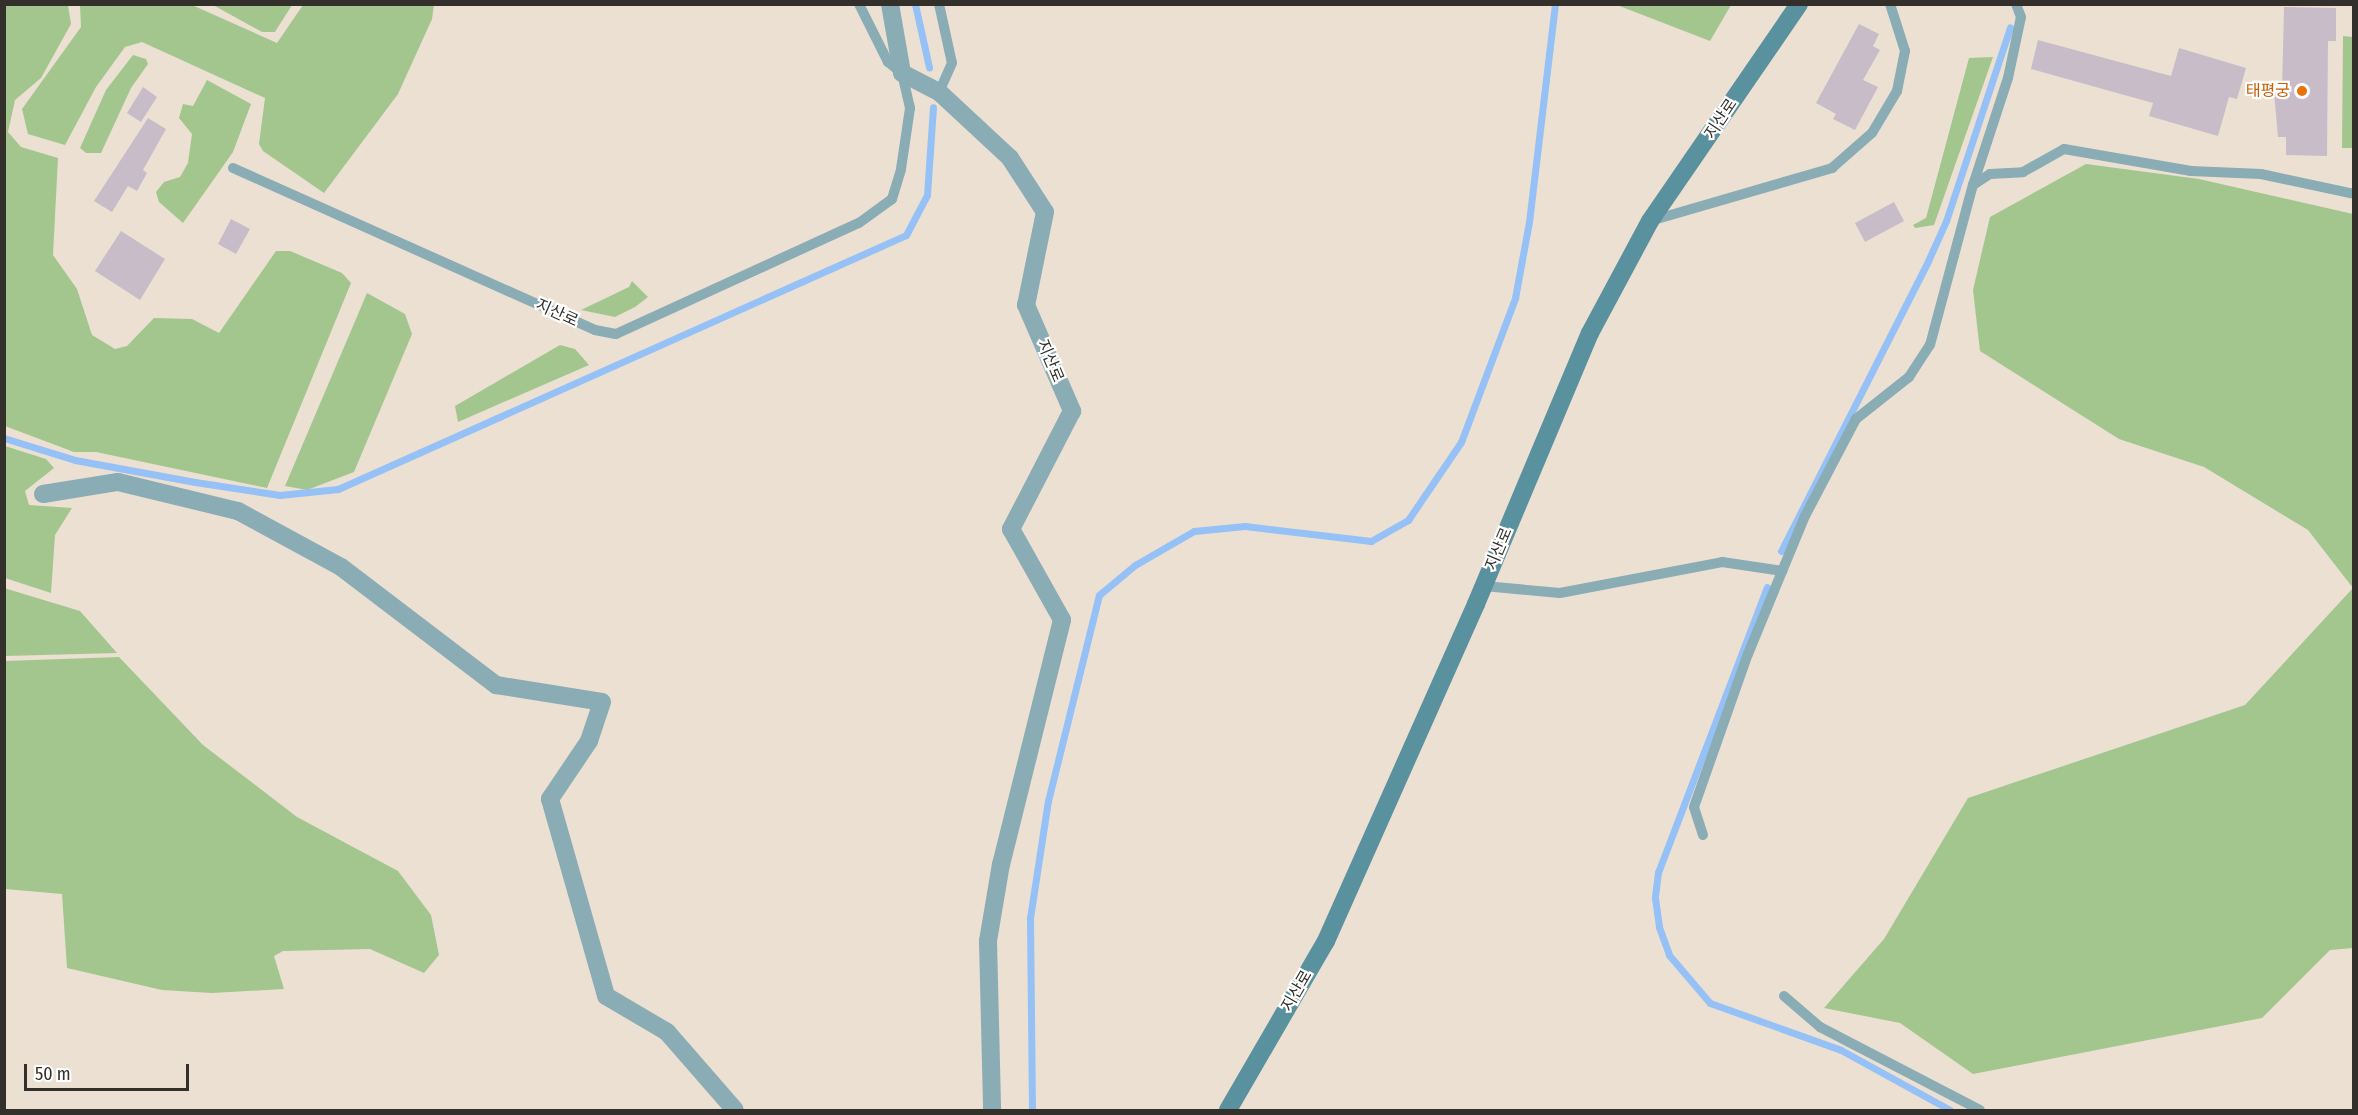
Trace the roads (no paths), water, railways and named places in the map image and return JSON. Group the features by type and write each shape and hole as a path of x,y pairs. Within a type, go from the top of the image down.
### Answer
{"main road":[{"name":"지산로","path":"1227,1110 1326,941 1484,586 1590,333 1650,221 1799,4"}],"street":[{"name":"지산로","path":"891,4 902,73 939,92 1010,158 1045,212 1026,305 1072,411 1011,530 1062,620 1000,864 988,941 992,1110"},
{"path":"43,494 118,482 238,511 341,567 496,685 602,702 589,741 550,799 606,996 667,1032 735,1110"}],"lane":[{"name":"지산로","path":"233,168 595,330 616,334 859,223 892,199 908,133 910,108 902,73 888,62 859,4"},
{"path":"939,4 952,63 939,92"},
{"path":"1650,221 1832,168 1872,133 1897,91 1905,51 1890,4"},
{"path":"1703,835 1694,807 1782,571 1805,516 1856,419 1909,377 1930,345 1974,185 2008,78 2021,17 2016,4"},
{"path":"1974,185 1990,174 2023,172 2064,149 2191,171 2261,174 2354,194"},
{"path":"1484,586 1560,592 1722,562 1782,571"},
{"path":"1784,996 1820,1027 1980,1110"}],"waterway":[{"path":"915,4 929,67"},
{"path":"1032,1110 1030,918 1048,801 1099,595 1135,565 1194,531 1245,526 1371,541 1408,520 1461,442 1515,298 1529,222 1555,4"},
{"path":"1781,551 1946,221 2010,27"},
{"path":"4,438 75,460 280,495 338,489 906,235 927,195 933,107"},
{"path":"1767,587 1658,872 1655,898 1659,927 1669,955 1710,1003 1841,1050 1950,1110"}],"place":[{"name":"태평궁","path":"2302,91"}]}
